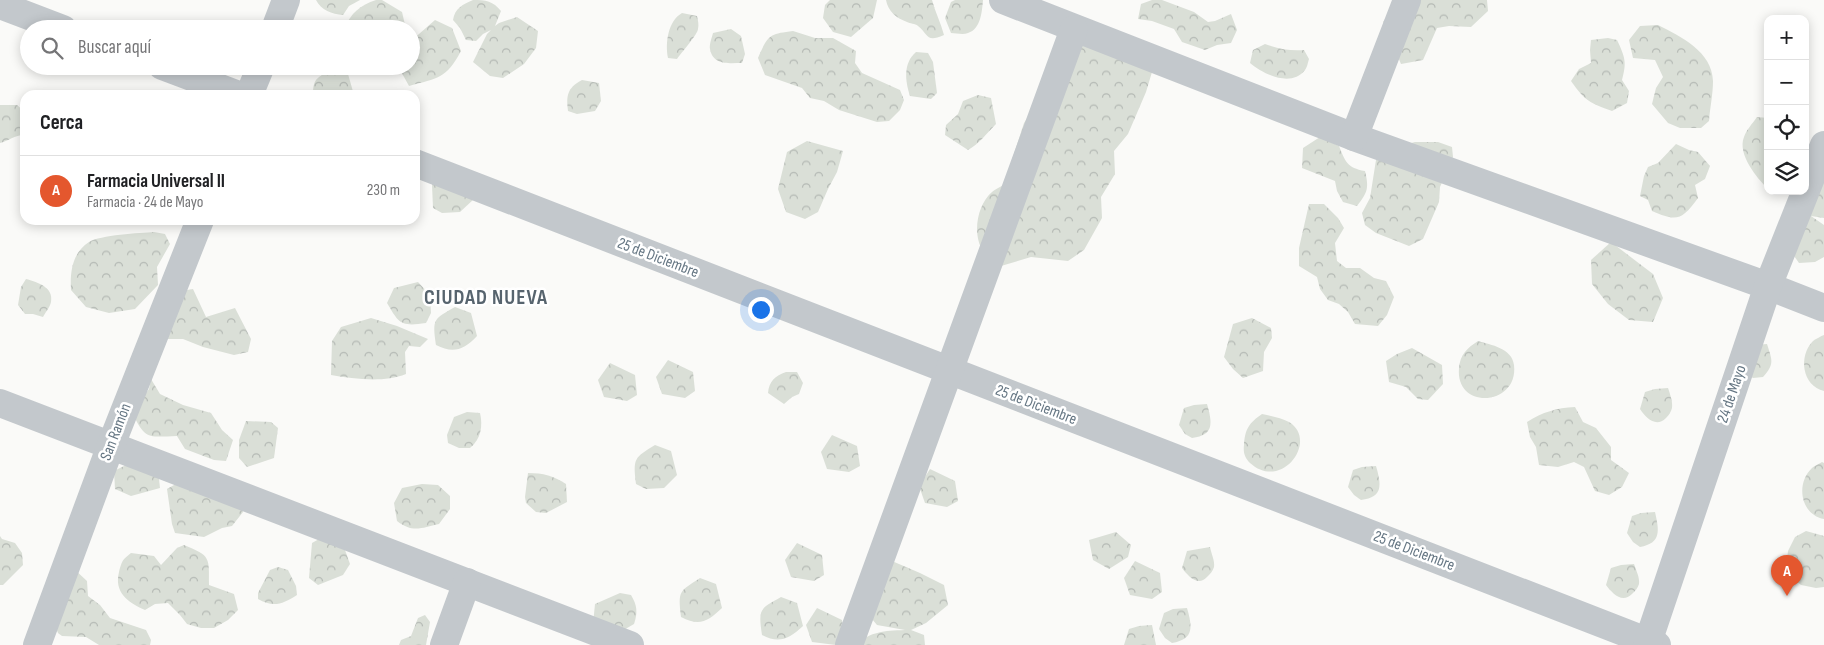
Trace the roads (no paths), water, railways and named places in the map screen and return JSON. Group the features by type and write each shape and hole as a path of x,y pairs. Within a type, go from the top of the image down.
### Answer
{"street":[{"path":"278,20 286,0"},
{"path":"1003,0 1354,137 1768,286 1824,308"},
{"path":"1354,137 1407,0"},
{"path":"0,5 39,20"},
{"path":"849,645 1074,29"},
{"path":"186,75 226,90"},
{"path":"251,90 257,75"},
{"name":"24 de Mayo","path":"1651,644 1768,286 1824,145"},
{"name":"25 de Diciembre","path":"420,166 1651,644"},
{"name":"San Ramón","path":"37,645 111,445 198,225"},
{"path":"0,403 630,645"},
{"path":"444,645 467,582"}],"place":[{"name":"Farmacia Universal II","path":"1787,596"}],"district":[{"name":"CIUDAD NUEVA","path":"486,297"}]}
